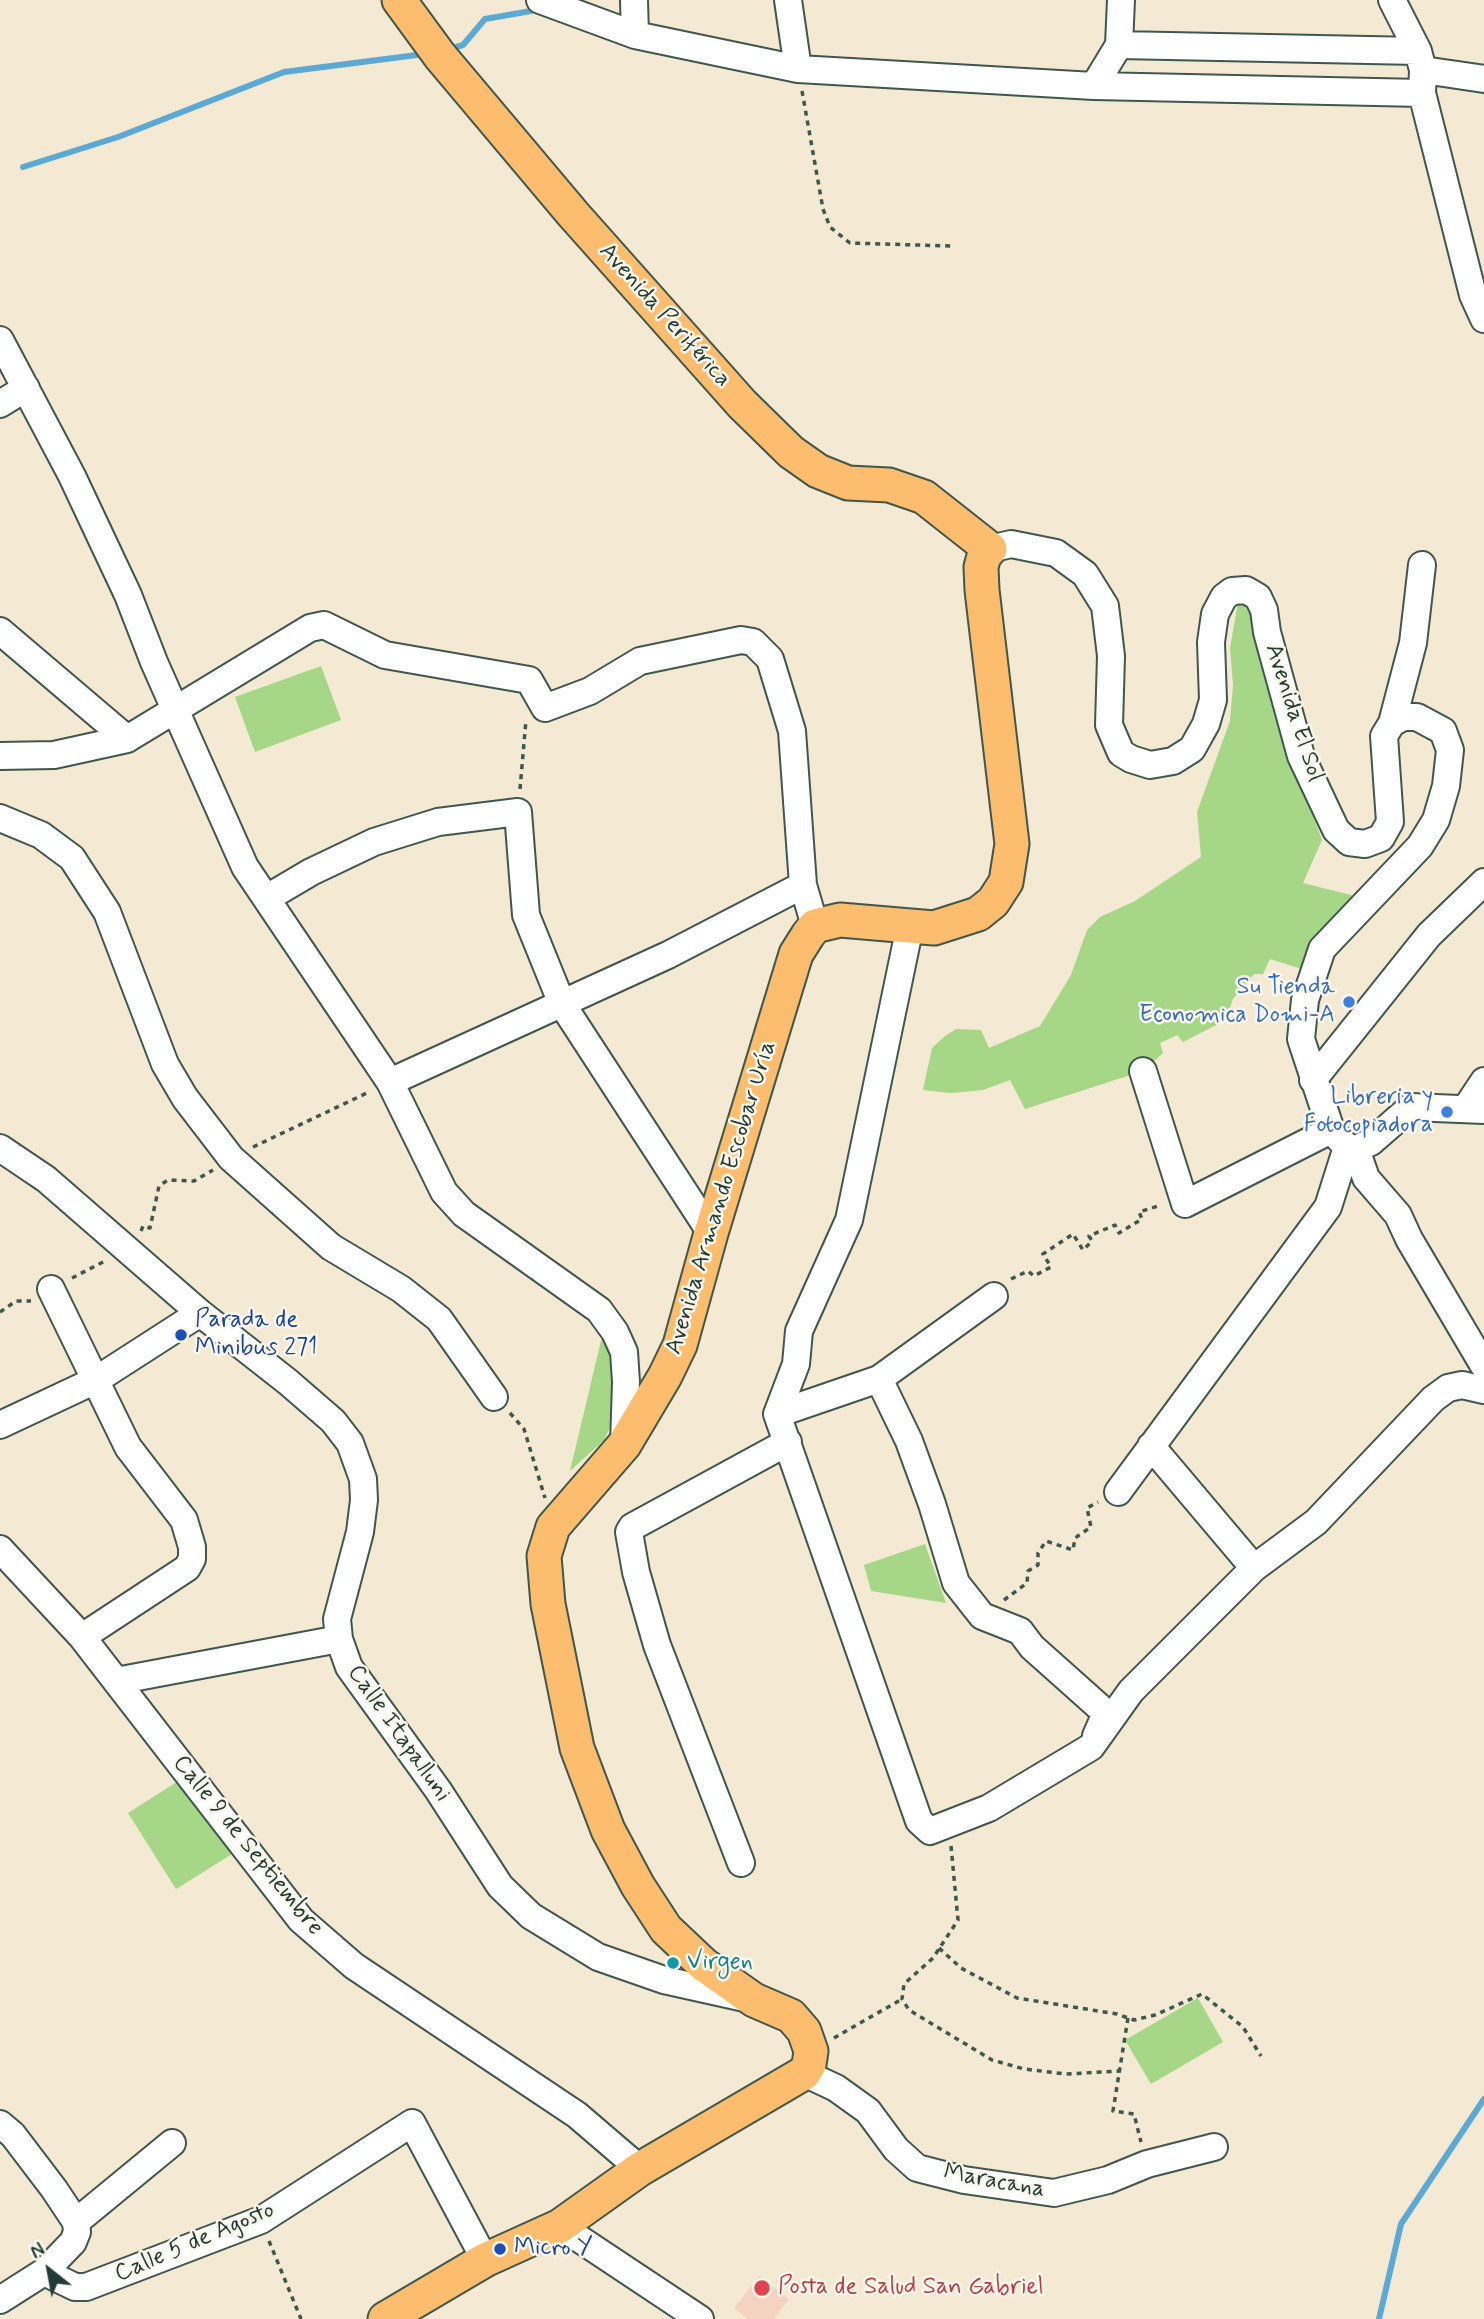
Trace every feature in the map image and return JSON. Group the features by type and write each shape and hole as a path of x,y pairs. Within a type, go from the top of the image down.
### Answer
{"main road":[{"name":"Avenida Periférica","path":"399,0 440,56 573,214 742,404 791,452 818,471 848,483 889,485 924,496 990,549"},
{"path":"815,926 840,920 934,928 978,914 993,902 1006,882 1012,844 982,590 981,567 984,556 990,549"},
{"name":"Avenida Armando Escobar Uría","path":"807,2062 804,2031 791,2016 754,2000 703,1964 666,1929 638,1886 608,1830 577,1748 548,1604 544,1556 553,1527 624,1445 666,1376 680,1345 711,1233 796,954 815,926"},
{"path":"386,2319 485,2260 560,2226 640,2169 807,2062"}],"street":[{"path":"540,0 635,35 798,69 1094,86 1421,71"},
{"path":"634,0 635,35"},
{"path":"788,0 798,69"},
{"path":"1094,86 1119,45 1121,0"},
{"path":"1392,0 1421,71 1484,319"},
{"path":"1119,45 1421,71 1484,79"},
{"path":"0,340 6,364 26,388 128,594 175,709 245,867 390,1082 444,1192 464,1214 599,1310 615,1332 624,1352 624,1445"},
{"path":"0,404 26,388"},
{"name":"Avenida El Sol","path":"990,549 1012,544 1056,553 1085,574 1105,606 1111,656 1109,725 1121,753 1131,759 1150,765 1173,761 1192,749 1206,724 1213,700 1211,642 1215,614 1224,597 1232,591 1246,590 1258,597 1265,610 1267,632 1301,756 1336,830 1349,842 1365,844 1381,838 1390,822 1384,736 1392,723"},
{"path":"1392,723 1413,643 1422,565"},
{"path":"0,756 54,755 127,739 310,628 324,625 385,655 529,680 545,708 590,691 640,661 741,640 753,642 770,659 792,731 803,885 815,926"},
{"path":"0,631 127,739"},
{"path":"1392,723 1403,717 1417,717 1443,731 1450,750 1446,786 1436,820 1420,846 1322,949 1305,1000 1301,1039 1313,1080 1345,1142 1366,1178 1398,1216 1484,1366"},
{"path":"267,898 312,872 374,842 438,822 518,812 526,915 562,1004 711,1233"},
{"path":"0,818 41,835 72,858 107,912 165,1064 185,1098 231,1158 331,1247 401,1289 439,1320 494,1397"},
{"path":"1313,1080 1336,1055 1429,935 1484,883"},
{"path":"390,1082 668,955 803,885"},
{"path":"910,926 849,1220 799,1331 796,1364 777,1414 919,1822 930,1831 989,1808 1091,1747 1131,1691 1254,1568 1316,1522 1433,1399 1448,1388 1462,1385 1484,1390"},
{"path":"1143,1071 1185,1204 1345,1142 1371,1142 1411,1107 1475,1109 1484,1081"},
{"path":"1118,1492 1328,1207 1345,1142"},
{"name":"Calle Itapalluni","path":"0,1148 46,1179 200,1313 333,1420 350,1443 363,1479 364,1500 360,1532 337,1619 339,1639 349,1667 438,1790 500,1886 531,1916 598,1957 664,1980 754,2000"},
{"path":"51,1289 128,1447 184,1520 192,1559 187,1568 82,1637"},
{"path":"777,1414 879,1379 994,1296"},
{"path":"0,1425 96,1380 200,1313"},
{"path":"879,1379 918,1466 956,1583 982,1616 1020,1631 1032,1647 1106,1713 1091,1747"},
{"path":"741,1863 657,1645 636,1572 629,1532 632,1527 788,1442"},
{"path":"1151,1446 1254,1568"},
{"name":"Calle 9 de Septiembre","path":"2,1545 82,1637 301,1920 354,1966 577,2115 640,2169"},
{"path":"116,1681 339,1639"},
{"name":"Maracana","path":"807,2062 836,2088 868,2111 896,2149 917,2168 964,2180 1054,2193 1108,2180 1147,2164 1214,2147"},
{"name":"Calle 5 de Agosto","path":"44,2272 75,2287 86,2287 261,2220 412,2123 485,2260"},
{"path":"0,2124 13,2135 76,2222"},
{"path":"0,2300 44,2272 73,2242 76,2222 172,2143"},
{"path":"560,2226 700,2319"}],"path":[{"path":"798,69 823,209 830,227 850,243 951,246"},
{"path":"518,812 526,719"},
{"path":"231,1158 390,1082"},
{"path":"994,1296 1013,1289 1009,1280 1028,1270 1034,1276 1051,1267 1043,1254 1073,1234 1083,1250 1092,1241 1089,1236 1115,1225 1119,1233 1142,1219 1139,1212 1183,1199"},
{"path":"494,1397 524,1429 553,1527"},
{"path":"982,1616 1027,1583 1028,1571 1038,1566 1038,1553 1046,1541 1073,1550 1075,1538 1091,1527 1087,1508 1118,1492"},
{"path":"930,1831 951,1839 950,1862 958,1920 939,1948 904,1984 902,1999 909,2010 992,2060 1024,2069 1066,2074 1121,2071"},
{"path":"939,1948 961,1968 1017,1998 1134,2020 1155,2015 1202,1994 1242,2027 1261,2056"},
{"path":"807,2062 902,1999"},
{"path":"1128,2018 1113,2110 1134,2114 1147,2164"},
{"path":"261,2220 301,2319"}],"shaded area":[{"name":"Posta de Salud San Gabriel","path":"759,2276 789,2299 774,2319 748,2319 734,2308"}],"green space":[{"path":"1246,600 1253,607 1299,779 1322,840 1303,883 1359,897 1305,970 1270,959 1263,974 1254,974 1233,999 1226,1020 1183,1042 1177,1035 1160,1043 1163,1053 1143,1071 1025,1109 1010,1080 983,1090 951,1093 923,1090 932,1048 945,1036 956,1029 981,1030 989,1048 1040,1026 1071,975 1087,930 1100,917 1135,901 1201,857 1197,812 1230,721 1233,685 1230,648 1238,602"},
{"path":"321,666 341,720 255,752 235,697"},
{"path":"610,1303 628,1391 604,1440 570,1471"},
{"path":"925,1544 946,1603 871,1591 864,1565"},
{"path":"183,1778 232,1854 176,1889 128,1813"},
{"path":"1198,1998 1223,2042 1151,2084 1125,2040"}],"waterway":[{"path":"456,47 463,45 485,19 531,11"},
{"path":"23,167 118,137 284,72 417,55"},
{"path":"1379,2319 1401,2224 1484,2099"}],"place":[{"name":"Su Tienda Economica Domi-A","path":"1349,1002"},
{"name":"Libreria y Fotocopiadora","path":"1447,1112"},
{"name":"Parada de Minibus 271","path":"181,1335"},
{"name":"Virgen","path":"673,1963"},
{"name":"Micro Y","path":"500,2249"},
{"name":"Posta de Salud San Gabriel","path":"762,2288"}]}
